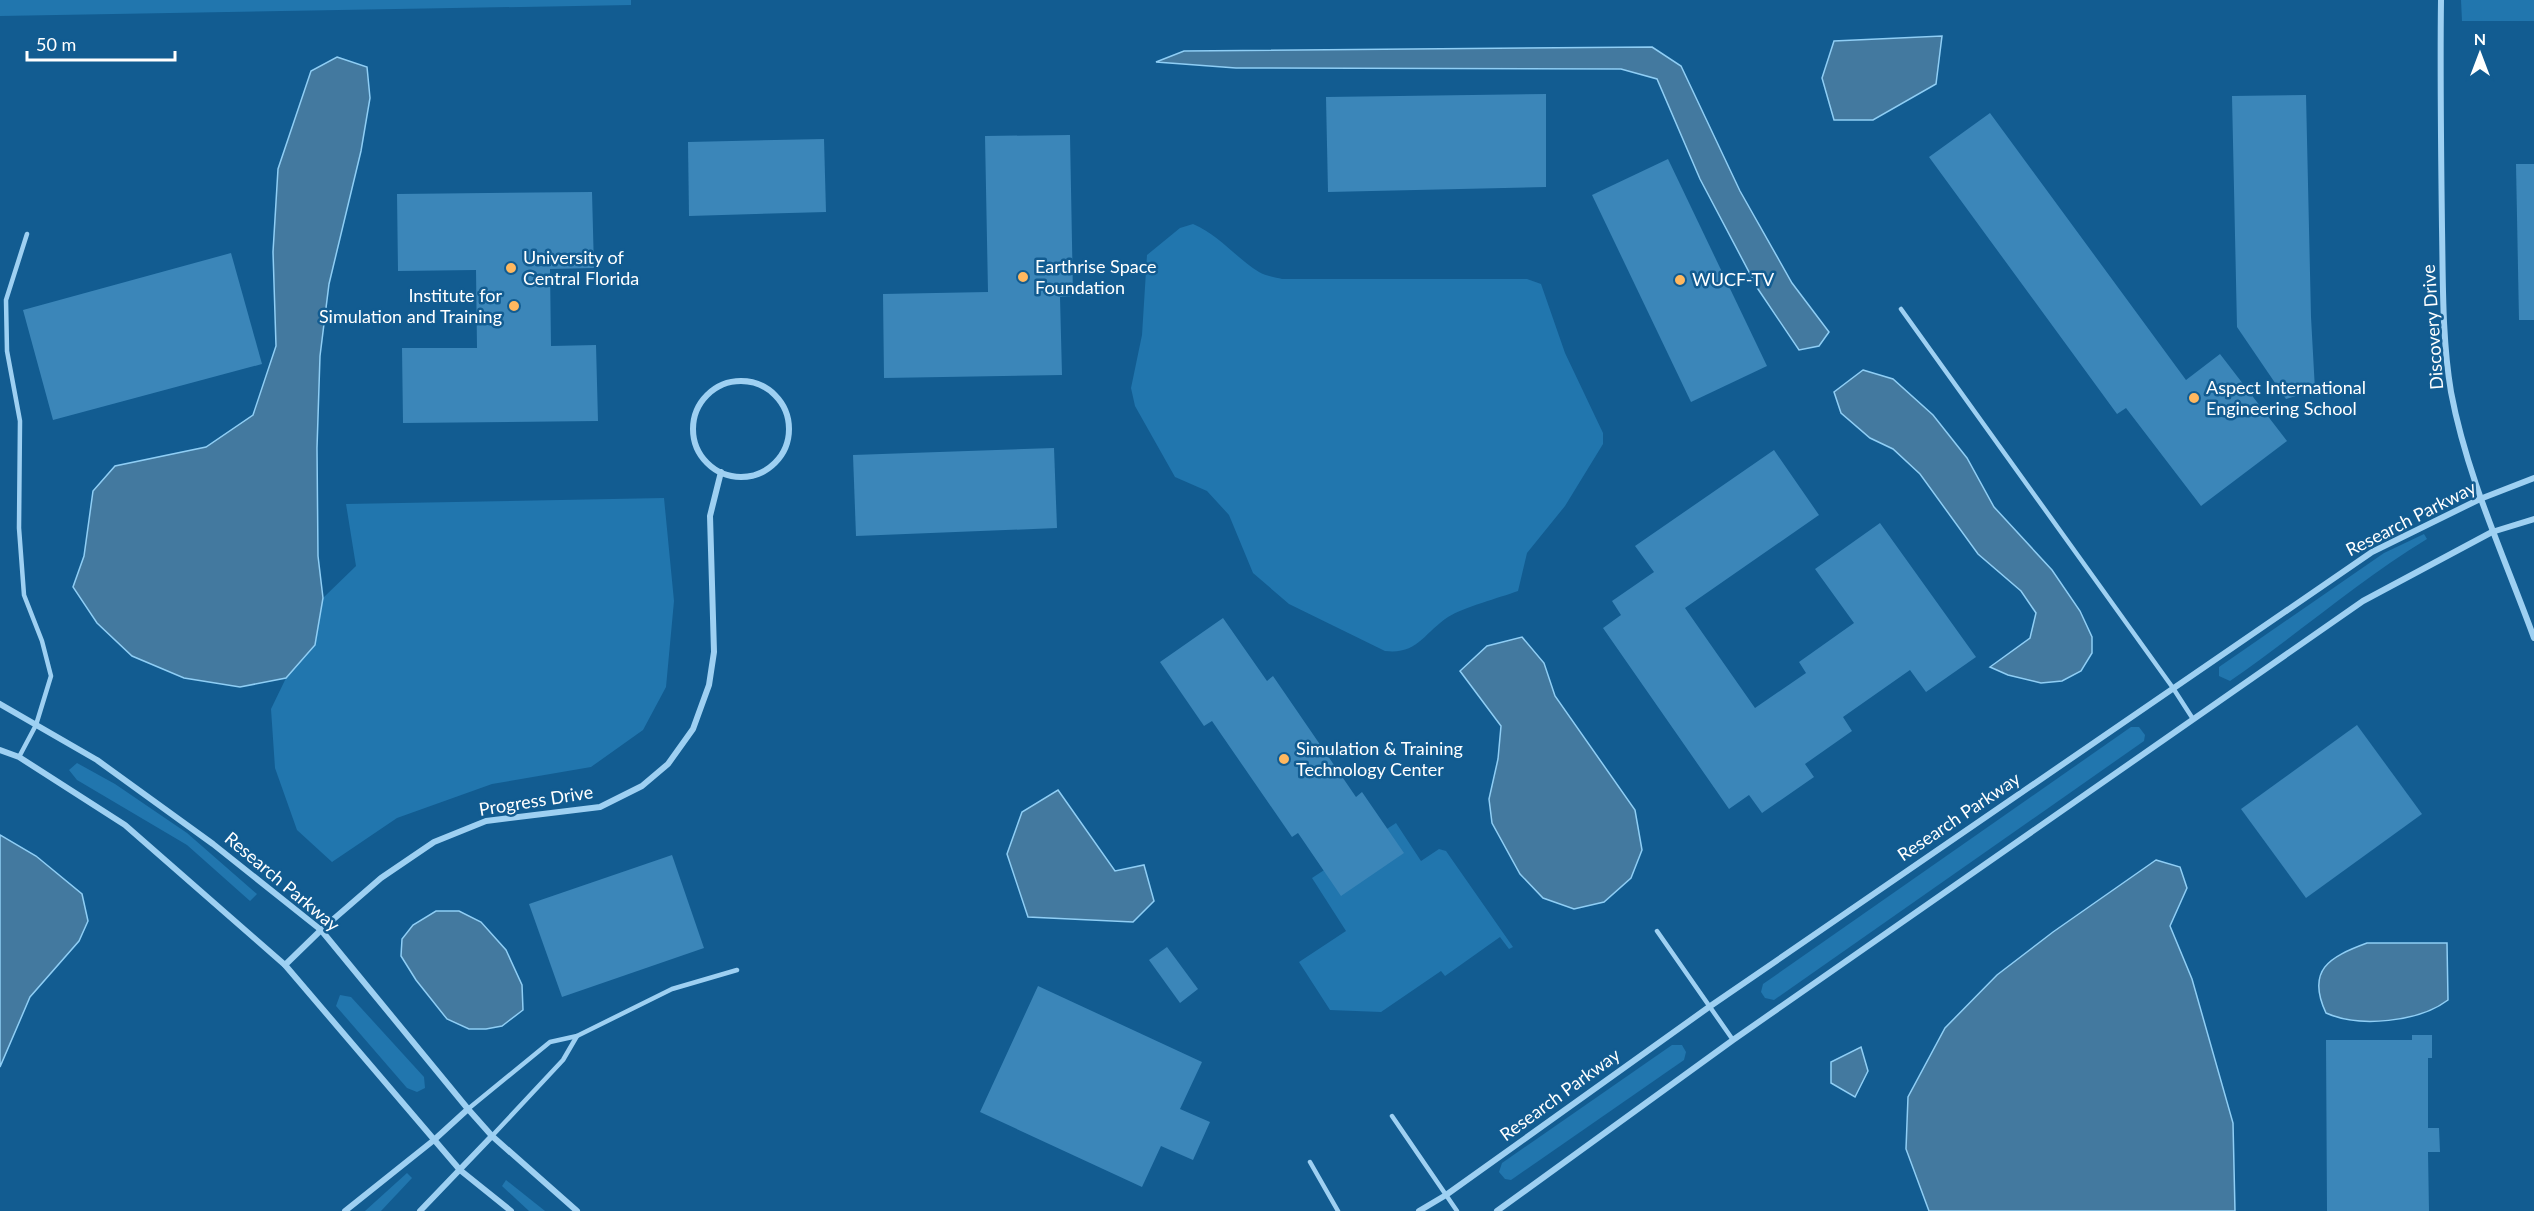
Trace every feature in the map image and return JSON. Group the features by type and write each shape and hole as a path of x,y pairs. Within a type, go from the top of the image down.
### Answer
{"street":[{"name":"Discovery Drive","path":"2441,0 2442,229 2447,359 2451,392 2492,532 2534,638"},
{"path":"734,381 748,381 762,385 782,404 788,417 789,432 786,447 778,460 758,473 735,476 721,472 704,458 696,444 693,427 696,411 705,397 718,386 734,381"},
{"name":"Progress Drive","path":"285,965 381,878 434,842 486,821 600,807 642,786 668,764 693,729 709,685 714,652 710,516 721,472"},
{"name":"Research Parkway","path":"1419,1211 1446,1195 1709,1006 2372,552 2481,499 2534,478"},
{"path":"1497,1211 1733,1040 2363,601 2492,532 2534,519"},
{"name":"Research Parkway","path":"0,704 107,767 213,844 321,930 492,1136 577,1211"},
{"path":"0,750 19,757 125,825 285,965 460,1170 511,1211"},
{"path":"345,1211 434,1140 468,1109"},
{"path":"420,1211 492,1136"}],"lane":[{"path":"19,757 36,725 51,676 42,641 24,595 19,528 20,421 8,351 6,300 27,234"},
{"path":"1901,309 2174,688 2193,719"},
{"path":"1657,931 1733,1040"},
{"path":"468,1109 550,1042 577,1036 672,989 736,970"},
{"path":"492,1136 563,1060 577,1036"},
{"path":"1392,1116 1457,1211"},
{"path":"1310,1162 1338,1211"}],"shaded area":[{"path":"0,0 631,0 631,5 0,16"},
{"path":"2461,0 2534,0 2534,21 2462,21"},
{"path":"1942,36 1936,84 1873,120 1834,120 1822,78 1834,41"},
{"path":"1652,47 1681,66 1740,191 1792,283 1829,332 1819,346 1799,350 1758,289 1700,179 1657,79 1621,69 1236,68 1156,62 1184,51"},
{"path":"337,57 367,67 370,98 361,151 329,284 320,356 317,448 318,556 323,598 315,645 286,678 240,687 184,678 132,656 97,623 73,587 84,556 93,491 115,466 206,447 253,415 276,346 273,252 278,169 311,71"},
{"path":"1193,224 1211,234 1259,272 1282,279 1527,279 1541,284 1565,353 1603,433 1603,444 1565,506 1527,553 1518,591 1455,613 1440,623 1420,642 1405,650 1385,651 1289,604 1253,573 1229,515 1207,491 1175,477 1135,406 1131,388 1142,335 1147,255 1180,228"},
{"path":"1863,370 1893,379 1933,415 1967,458 1994,507 2052,570 2080,611 2092,637 2092,653 2081,671 2062,681 2041,683 2008,675 1990,667 2030,638 2036,613 2021,591 1978,554 1920,474 1893,449 1870,438 1841,413 1834,392"},
{"path":"664,498 674,601 666,687 643,730 591,767 492,784 397,818 332,862 297,830 275,768 271,709 286,678 315,645 323,598 356,566 346,504"},
{"path":"2424,534 2427,539 2352,590 2230,681 2219,676 2219,667 2384,553"},
{"path":"1522,637 1544,663 1555,696 1635,810 1642,850 1631,878 1604,902 1574,909 1543,898 1520,874 1492,823 1489,799 1498,759 1501,726 1460,671 1487,646"},
{"path":"2131,727 2139,727 2145,735 2144,741 1774,1000 1765,998 1761,992 1763,984"},
{"path":"77,763 115,784 187,833 257,894 250,901 187,845 77,780 69,770"},
{"path":"1058,790 1115,871 1144,865 1154,901 1133,922 1028,917 1007,854 1022,812"},
{"path":"1396,823 1421,861 1439,849 1446,851 1513,947 1509,949 1500,937 1445,976 1441,971 1381,1012 1330,1010 1299,962 1346,931 1312,878"},
{"path":"0,835 36,856 82,894 88,921 79,941 30,997 0,1067"},
{"path":"2156,860 2180,867 2187,888 2170,926 2192,979 2233,1123 2235,1211 1929,1211 1906,1149 1908,1097 1945,1028 1997,975 2053,932"},
{"path":"436,911 459,911 481,922 506,950 522,985 523,1010 502,1026 469,1029 447,1019 416,980 401,956 402,939 413,925"},
{"path":"2367,943 2447,943 2448,1000 2421,1013 2388,1020 2355,1020 2326,1013 2320,998 2319,986 2320,976 2325,967 2342,954"},
{"path":"340,995 351,997 424,1077 425,1088 417,1092 407,1088 336,1006"},
{"path":"1672,1045 1682,1045 1686,1052 1684,1060 1511,1180 1505,1179 1499,1172 1502,1163"},
{"path":"1861,1047 1868,1071 1855,1097 1831,1083 1831,1062"},
{"path":"407,1173 412,1178 381,1211 365,1211"},
{"path":"506,1180 545,1211 529,1211 502,1186"}],"building":[{"path":"1546,94 1546,187 1328,192 1326,97"},
{"path":"2306,95 2315,390 2286,399 2237,327 2232,96"},
{"path":"1990,113 2186,380 2220,354 2287,441 2201,506 2126,408 2117,414 1929,157"},
{"path":"1070,135 1073,296 1060,297 1062,375 884,378 883,294 988,292 985,136"},
{"path":"824,139 826,212 689,216 688,142"},
{"name":"WUCF-TV","path":"1668,159 1767,366 1691,402 1592,195"},
{"path":"2516,164 2534,164 2534,320 2519,320"},
{"name":"Institute for Simulation and Training","path":"592,192 594,268 550,269 551,346 596,345 598,421 403,423 402,348 477,348 476,270 398,271 397,194"},
{"path":"231,253 262,364 53,420 23,310"},
{"path":"1054,448 1057,528 856,536 853,455"},
{"path":"1774,450 1819,515 1685,608 1755,708 1806,673 1799,662 1854,623 1815,569 1880,523 1976,657 1926,692 1910,670 1843,717 1852,731 1805,764 1814,777 1762,813 1749,795 1729,809 1603,628 1621,615 1612,601 1654,572 1635,546"},
{"name":"Simulation & Training Technology Center","path":"1223,618 1267,681 1273,676 1356,797 1362,792 1404,853 1341,896 1298,833 1292,837 1212,721 1204,726 1160,662"},
{"path":"2357,725 2422,814 2306,898 2241,809"},
{"path":"672,855 704,948 562,997 529,904"},
{"path":"1167,947 1198,989 1180,1003 1149,960"},
{"path":"1038,986 1202,1062 1180,1109 1210,1122 1193,1160 1161,1146 1142,1187 980,1112"},
{"path":"2412,1035 2432,1035 2432,1058 2428,1058 2428,1128 2439,1128 2440,1152 2428,1152 2429,1211 2327,1211 2326,1040 2412,1040"}],"place":[{"name":"University of Central Florida","path":"511,268"},
{"name":"Earthrise Space Foundation","path":"1023,277"},
{"name":"WUCF-TV","path":"1680,280"},
{"name":"Institute for Simulation and Training","path":"514,306"},
{"name":"Aspect International Engineering School","path":"2194,398"},
{"name":"Simulation & Training Technology Center","path":"1284,759"}]}
